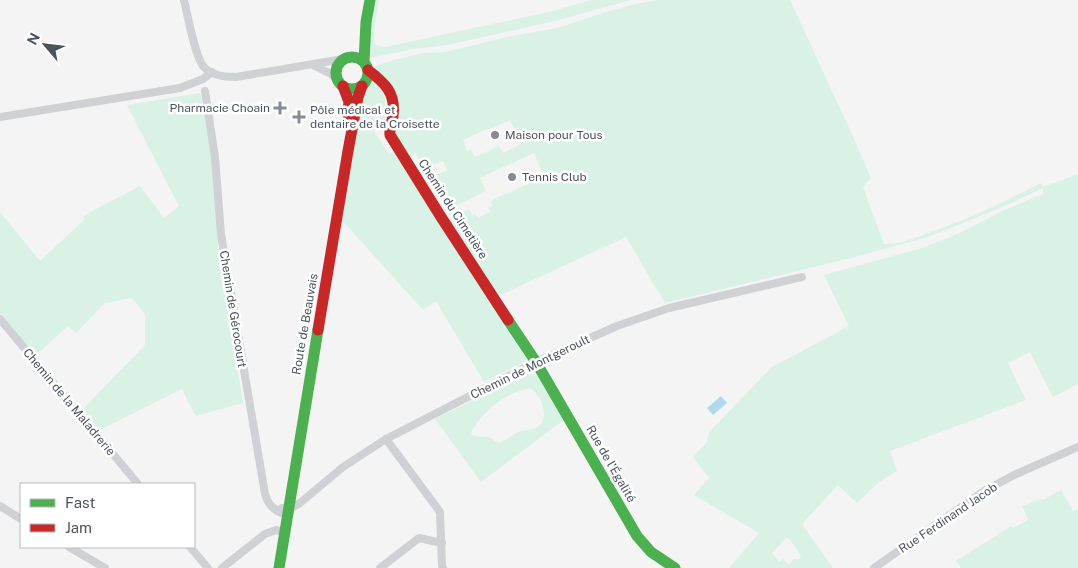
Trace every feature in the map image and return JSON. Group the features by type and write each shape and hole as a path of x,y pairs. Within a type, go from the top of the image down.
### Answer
{"main road":[{"path":"366,22 367,79 362,86 351,89 340,83 336,68 361,38 370,0"},
{"path":"344,59 357,58 366,66"},
{"name":"Chemin du Cimetière","path":"366,66 384,82 394,101 390,135 446,225 536,362"},
{"name":"Route de Beauvais","path":"285,511 348,116 349,102 340,83"},
{"name":"Route de Beauvais","path":"278,568 281,532 348,151 358,97 362,86"},
{"name":"Rue de l'Égalité","path":"536,362 640,542 654,555 675,568"}],"street":[{"path":"184,0 197,51 203,66 224,77 236,77 344,59"},
{"path":"313,65 331,74 340,83"},
{"path":"0,117 180,88 203,79 212,72"},
{"name":"Chemin de Gérocourt","path":"205,91 215,157 220,234 265,494 267,501 285,511"},
{"name":"Chemin de Montgeroult","path":"285,511 300,503 343,466 386,439 536,362 652,313 802,277"},
{"name":"Chemin de la Maladrerie","path":"0,319 137,483"},
{"path":"386,439 440,512 443,568"},
{"name":"Rue Ferdinand Jacob","path":"874,568 984,491 1016,474 1078,447"},
{"path":"0,506 20,518"},
{"path":"222,568 264,534 276,530 281,532"},
{"path":"380,568 419,538 442,543"},
{"path":"71,548 105,568"},
{"path":"191,548 208,568"}],"green space":[{"path":"375,0 379,0 374,31 375,44 385,47 553,11 591,0 631,0 555,21 448,45 413,49 370,58 367,43"},
{"path":"658,0 790,0 871,178 863,187 884,244 900,243 915,238 969,217 1041,183 1043,187 1078,174 1078,384 1053,397 1030,352 1008,363 1026,400 890,451 897,471 878,483 857,503 838,485 802,524 833,568 729,568 759,533 694,495 709,478 693,457 707,442 709,432 772,367 849,326 824,275 922,248 960,233 1000,212 1043,194 1043,188 998,209 931,236 855,257 665,303 626,237 498,296 449,221 451,217 469,209 472,215 475,214 478,218 490,212 488,207 493,206 490,201 544,177 534,153 480,178 486,191 442,212 446,205 427,174 430,172 434,176 447,170 443,161 424,168 415,153 409,159 393,134 396,118 373,67 423,53 445,52 511,36 557,28 635,4","holes":["510,120 521,144 503,153 499,146 475,157 471,149 467,151 463,140","788,538 801,557 794,559 789,565 783,559 779,562 772,553"]},
{"path":"372,80 381,89 386,105 384,124 374,131 389,154 396,150 528,356 525,362 484,382 436,301 423,310 339,217 364,94"},
{"path":"200,93 208,124 217,207 218,248 243,403 196,416 182,389 100,430 83,409 145,345 145,314 132,298 105,303 76,333 68,326 35,356 0,313 0,212 40,261 84,220 83,216 140,186 164,218 179,206 127,105"},
{"path":"528,373 539,376 565,419 481,482 435,419","holes":["530,388 541,401 544,413 541,423 537,427 518,432 500,442 488,437 472,435 471,432 482,416 504,398"]},
{"path":"1061,490 1073,511 1078,509 1078,568 961,568 956,561 1011,526 1013,528 1028,520 1022,506 1043,500"}],"water":[{"path":"721,396 727,403 713,415 707,408"}],"traffic: fast":[{"path":"364,62 366,22 370,0"},
{"path":"352,57 358,58 363,62 367,67 368,73 367,79 363,84 358,88 352,89 346,88 341,84 337,79 336,73 337,67 341,62 346,58 352,57"},
{"path":"508,320 536,362 637,536 651,552 675,568"},
{"path":"279,568 318,330"}],"traffic: jam":[{"path":"368,70 380,79 391,95 393,116 390,135 508,320"},
{"path":"343,86 349,102 348,116"},
{"path":"318,330 348,151 358,97 362,86"}],"place":[{"name":"Pharmacie Choain","path":"280,108"},
{"name":"Pôle médical et dentaire de la Croisette","path":"299,117"},
{"name":"Maison pour Tous","path":"495,135"},
{"name":"Tennis Club","path":"512,177"}]}
